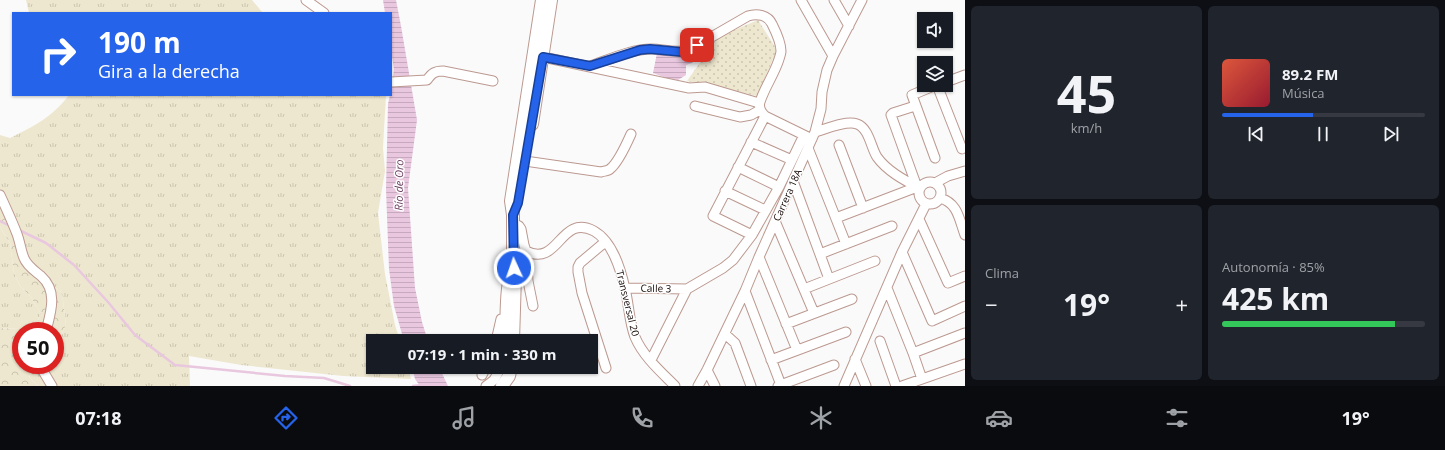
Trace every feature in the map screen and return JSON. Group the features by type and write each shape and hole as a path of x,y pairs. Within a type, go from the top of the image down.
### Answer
{"main road":[{"path":"513,334 515,276 511,201 542,0"},
{"path":"513,219 518,203 543,57 551,0"},
{"path":"502,386 509,374"}],"street":[{"path":"306,0 323,12"},
{"path":"801,0 833,56"},
{"path":"834,0 849,26"},
{"name":"Carrera 18A","path":"698,386 745,291 758,257 793,181 821,109 824,81 833,56 862,0"},
{"path":"590,66 640,50 655,49 675,52 689,50 753,14 760,14 771,22 782,51 751,142 713,216 752,235"},
{"path":"543,57 689,88 705,87 762,109 809,138 846,244"},
{"path":"392,82 427,80 436,71 443,71 493,81"},
{"path":"953,79 965,75"},
{"path":"918,92 912,94 912,97 935,158"},
{"path":"940,92 962,149"},
{"path":"695,106 740,117 751,115 762,109"},
{"path":"915,106 891,115 918,188 920,198 926,204"},
{"path":"651,360 687,289 723,268 732,260 752,235 792,160 809,138 847,123 856,123 862,126 882,164 918,188"},
{"path":"525,161 601,172 606,171 611,168 618,158 631,134"},
{"path":"751,142 792,160"},
{"path":"839,145 863,208"},
{"path":"738,167 778,187"},
{"path":"836,218 918,188 928,182 935,183 948,176 965,171"},
{"path":"793,181 829,279"},
{"path":"926,204 936,203 940,198 940,188 935,183"},
{"path":"725,192 766,210"},
{"path":"0,195 18,235 24,260 48,284 52,296 52,308 48,322"},
{"path":"940,198 952,203 965,235"},
{"path":"844,386 902,252 926,204"},
{"path":"513,219 521,230 526,251 528,281 533,306"},
{"path":"919,219 948,283 965,276"},
{"path":"775,221 814,313"},
{"path":"820,254 892,226"},
{"name":"Transversal 20","path":"526,251 538,254 546,253 551,250 568,231 579,227 595,232 612,252 618,266 625,288 634,334 642,349 675,386"},
{"path":"605,242 580,263 578,272 606,368"},
{"path":"902,252 932,321 965,306"},
{"path":"758,257 797,350"},
{"path":"504,334 508,275 513,260"},
{"path":"804,289 875,261"},
{"name":"Calle 3","path":"625,288 687,289"},
{"path":"887,288 922,379"},
{"path":"745,291 779,385 834,365"},
{"path":"786,324 852,300"},
{"path":"498,334 506,302"},
{"path":"771,360 846,332"},
{"path":"913,353 965,333"},
{"path":"725,334 735,343 751,386"},
{"path":"880,341 896,386"},
{"path":"855,359 866,386"},
{"path":"902,386 965,364"},
{"path":"707,370 715,386"},
{"path":"45,374 52,386"},
{"path":"486,386 494,380 497,374"}],"green space":[{"path":"26,0 252,0 262,12 29,12"},
{"path":"758,20 777,50 757,96 687,81 718,37"},
{"path":"68,96 386,96 383,148 385,171 378,213 385,274 398,334 366,334 366,374 410,374 411,379 343,376 241,365 189,356 190,386 38,386 29,377 32,374 64,374 64,329 66,325 62,293 32,267 0,189 0,135 10,138 35,125 56,110"},
{"path":"0,189 25,240 32,267 62,293 66,325 64,329 64,322 37,322 41,314 30,296 20,286 14,273 10,243 0,227"},
{"path":"0,227 10,243 14,273 20,286 30,296 41,314 37,322 12,322 12,329 0,328"},
{"path":"0,328 12,329 12,374 32,374 29,377 38,386 0,386"}],"water":[{"name":"Río de Oro","path":"383,0 396,0 417,120 408,188 415,288 426,334 402,334 394,306 389,269 386,189 388,104 390,96 392,96 394,69 392,56 392,12 385,12"},
{"path":"668,52 680,57 693,54 699,55 692,63 686,65 686,75 678,80 666,78 653,73 657,53"},
{"path":"414,374 442,374 448,386 420,386 415,379"}],"waterway":[{"path":"0,221 10,226"},
{"path":"19,230 46,243 74,265 108,302 135,335 175,365 285,376 324,378 350,386"},
{"path":"413,386 422,385"}],"route":[{"path":"514,268 513,215 518,203 543,57 590,66 640,50 650,49 682,52 697,45"}]}
